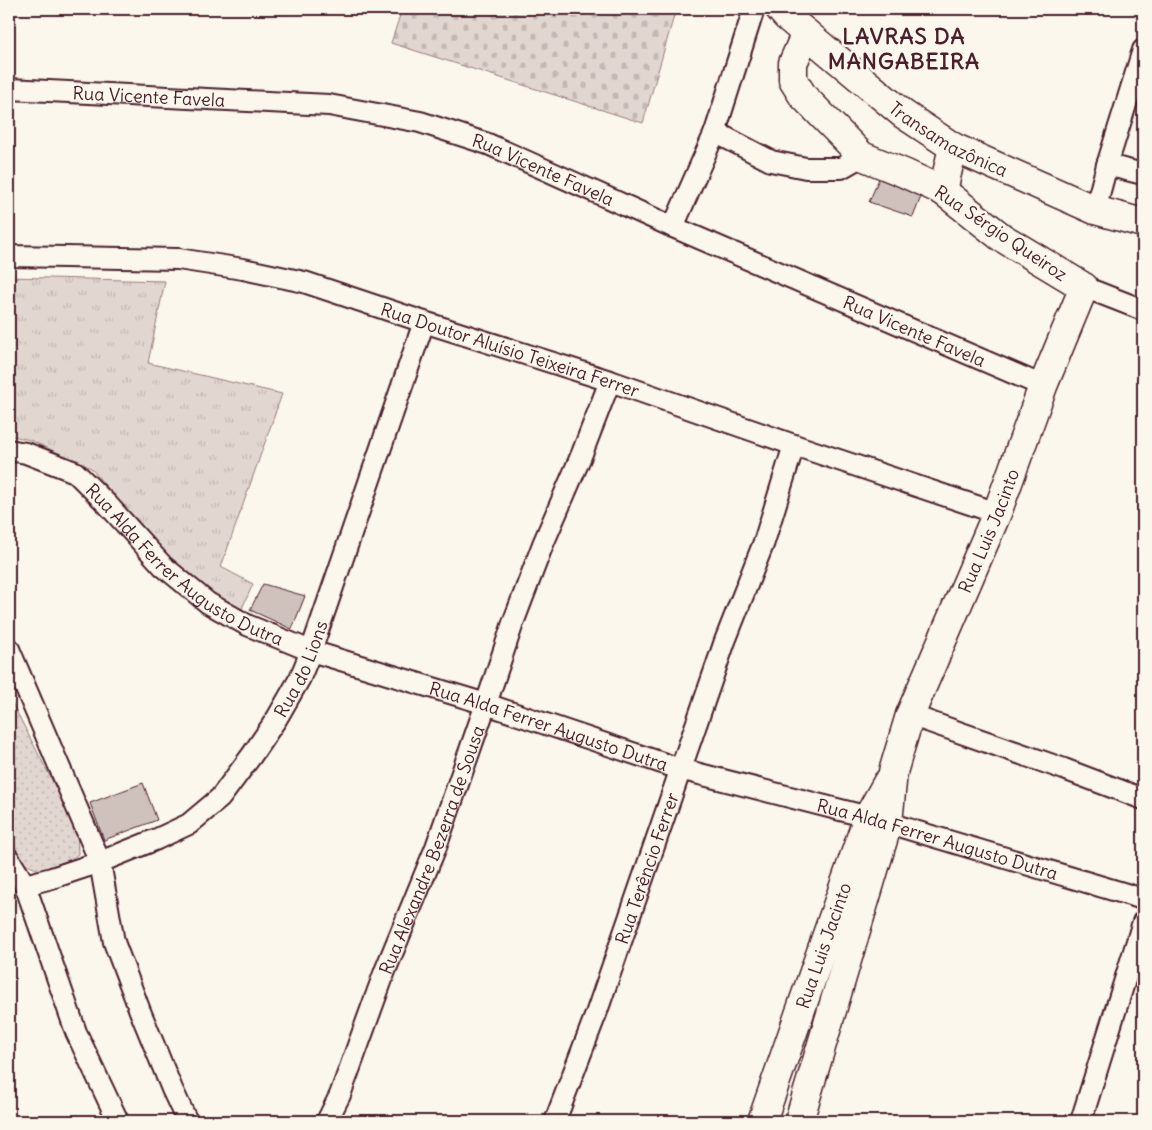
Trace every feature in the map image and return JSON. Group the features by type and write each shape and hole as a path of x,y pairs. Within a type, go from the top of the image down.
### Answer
{"main road":[{"name":"Transamazônica","path":"791,17 903,114 953,147 1095,210 1143,223"},
{"name":"Rua Sérgio Queiroz","path":"791,17 793,80 803,96 862,156 943,191 1001,237 1084,287"},
{"path":"943,191 953,147"},
{"name":"Rua Luis Jacinto","path":"799,1121 878,820 910,715 997,513 1042,386 1084,287"},
{"name":"Rua Luis Jacinto","path":"762,1121 878,820"}],"street":[{"path":"673,227 715,132 754,9"},
{"path":"1095,210 1143,50"},
{"name":"Rua Vicente Favela","path":"9,89 329,105 420,122 488,144 673,227 1042,386"},
{"path":"715,132 771,161 806,168 842,168 862,156"},
{"path":"1107,165 1143,174"},
{"name":"Rua Doutor Aluísio Teixeira Ferrer","path":"9,256 178,259 243,269 304,282 610,381 997,513"},
{"name":"Rua Sérgio Queiroz","path":"1084,287 1143,310"},
{"name":"Rua do Lions","path":"25,884 52,878 100,862 190,824 220,798 252,755 277,718 300,678 312,651 424,322"},
{"name":"Rua Alexandre Bezerra de Sousa","path":"328,1121 340,1095 385,971 436,847 513,623 610,381"},
{"name":"Rua Terêncio Ferrer","path":"555,1121 596,1014 725,641 764,542 794,444"},
{"name":"Rua Alda Ferrer Augusto Dutra","path":"9,450 26,453 75,472 108,505 163,566 208,603 247,625 312,651 486,704 680,768 878,820 1143,899"},
{"path":"9,650 100,862 114,942 147,1028 187,1121"},
{"path":"910,715 1143,799"},
{"path":"9,859 25,884 76,1032 118,1121"},
{"path":"1081,1121 1143,922"}],"green space":[{"path":"402,9 676,9 643,123 391,43"},
{"path":"9,277 165,281 148,363 282,394 221,567 253,584 239,615 176,564 130,516 91,468 30,440 9,435"},
{"path":"9,697 77,829 78,854 62,867 45,873 25,864 9,837"}],"building":[{"path":"881,174 924,189 913,217 869,202"},
{"path":"263,584 305,596 292,629 250,610"},
{"path":"143,783 157,820 104,840 90,803"}],"district":[{"name":"LAVRAS DA MANGABEIRA","path":"904,48"}]}
